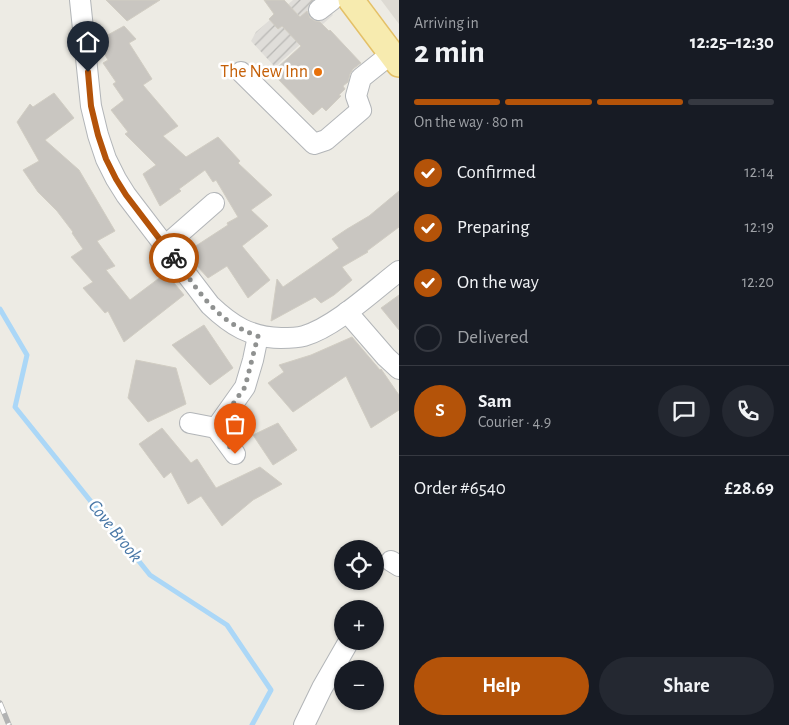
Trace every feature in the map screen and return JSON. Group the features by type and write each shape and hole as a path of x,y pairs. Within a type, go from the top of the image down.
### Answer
{"main road":[{"path":"351,0 395,59"}],"street":[{"path":"80,0 91,106 106,159 126,195 210,306 224,319 238,328 258,336 278,338 302,337 315,332 347,312 399,271"},
{"path":"240,72 314,144 326,140 361,110 356,96 361,78 395,59"},
{"path":"165,246 214,203"},
{"path":"347,312 386,357 399,369"},
{"path":"216,428 245,387 258,336"},
{"path":"190,423 216,428 235,454"},
{"path":"304,725 344,650"}],"shaded area":[{"path":"293,0 321,0 333,15 275,67 251,41 256,32"},
{"path":"381,0 399,0 399,24"}],"building":[{"path":"106,0 160,0 127,21"},
{"name":"The New Inn","path":"264,0 284,0 300,17 307,11 310,18 320,22 330,30 361,63 353,69 348,82 343,86 345,89 339,95 341,96 326,111 322,107 313,115 278,79 282,75 276,69 301,46 282,26 278,29 269,19 274,14"},
{"path":"124,26 136,39 129,43 152,79 143,85 178,126 163,136 186,157 218,137 240,161 238,163 272,195 251,210 268,226 242,246 270,280 248,298 227,266 208,278 185,253 238,217 216,180 213,182 205,170 160,206 143,174 156,165 125,134 128,132 111,110 124,100 113,84 116,82 103,63 108,60 97,41"},
{"path":"54,93 74,118 45,140 79,170 115,231 97,241 115,266 106,270 130,300 166,273 184,295 124,342 108,311 105,313 83,288 93,282 71,257 83,249 73,232 57,211 38,192 23,170 39,161 17,122 30,104 33,107"},
{"path":"399,191 399,227 368,252 342,267 352,280 321,303 315,297 271,321 277,279 283,287 339,248 332,239 369,216"},
{"path":"399,295 399,330 381,308"},
{"path":"204,325 233,368 210,385 172,345"},
{"path":"352,337 381,369 399,395 399,410 371,428 346,376 293,412 268,383 284,372 279,365 311,355"},
{"path":"136,360 176,368 186,404 148,422 128,398"},
{"path":"278,423 297,450 273,465 253,435"},
{"path":"162,428 191,463 197,459 216,488 260,467 282,484 253,500 222,526 201,496 188,504 171,472 164,478 139,444"}],"waterway":[{"name":"Cove Brook","path":"0,309 27,355 15,407 150,575 227,625 271,690 252,725"}],"railway":[{"path":"0,703 9,725"}],"way so far":[{"path":"174,258 210,306 224,319 238,328 258,336 245,387 216,428 235,454"}],"place":[{"name":"The New Inn","path":"318,72"}],"route":[{"path":"88,72 91,106 106,159 126,195 174,258"}]}
